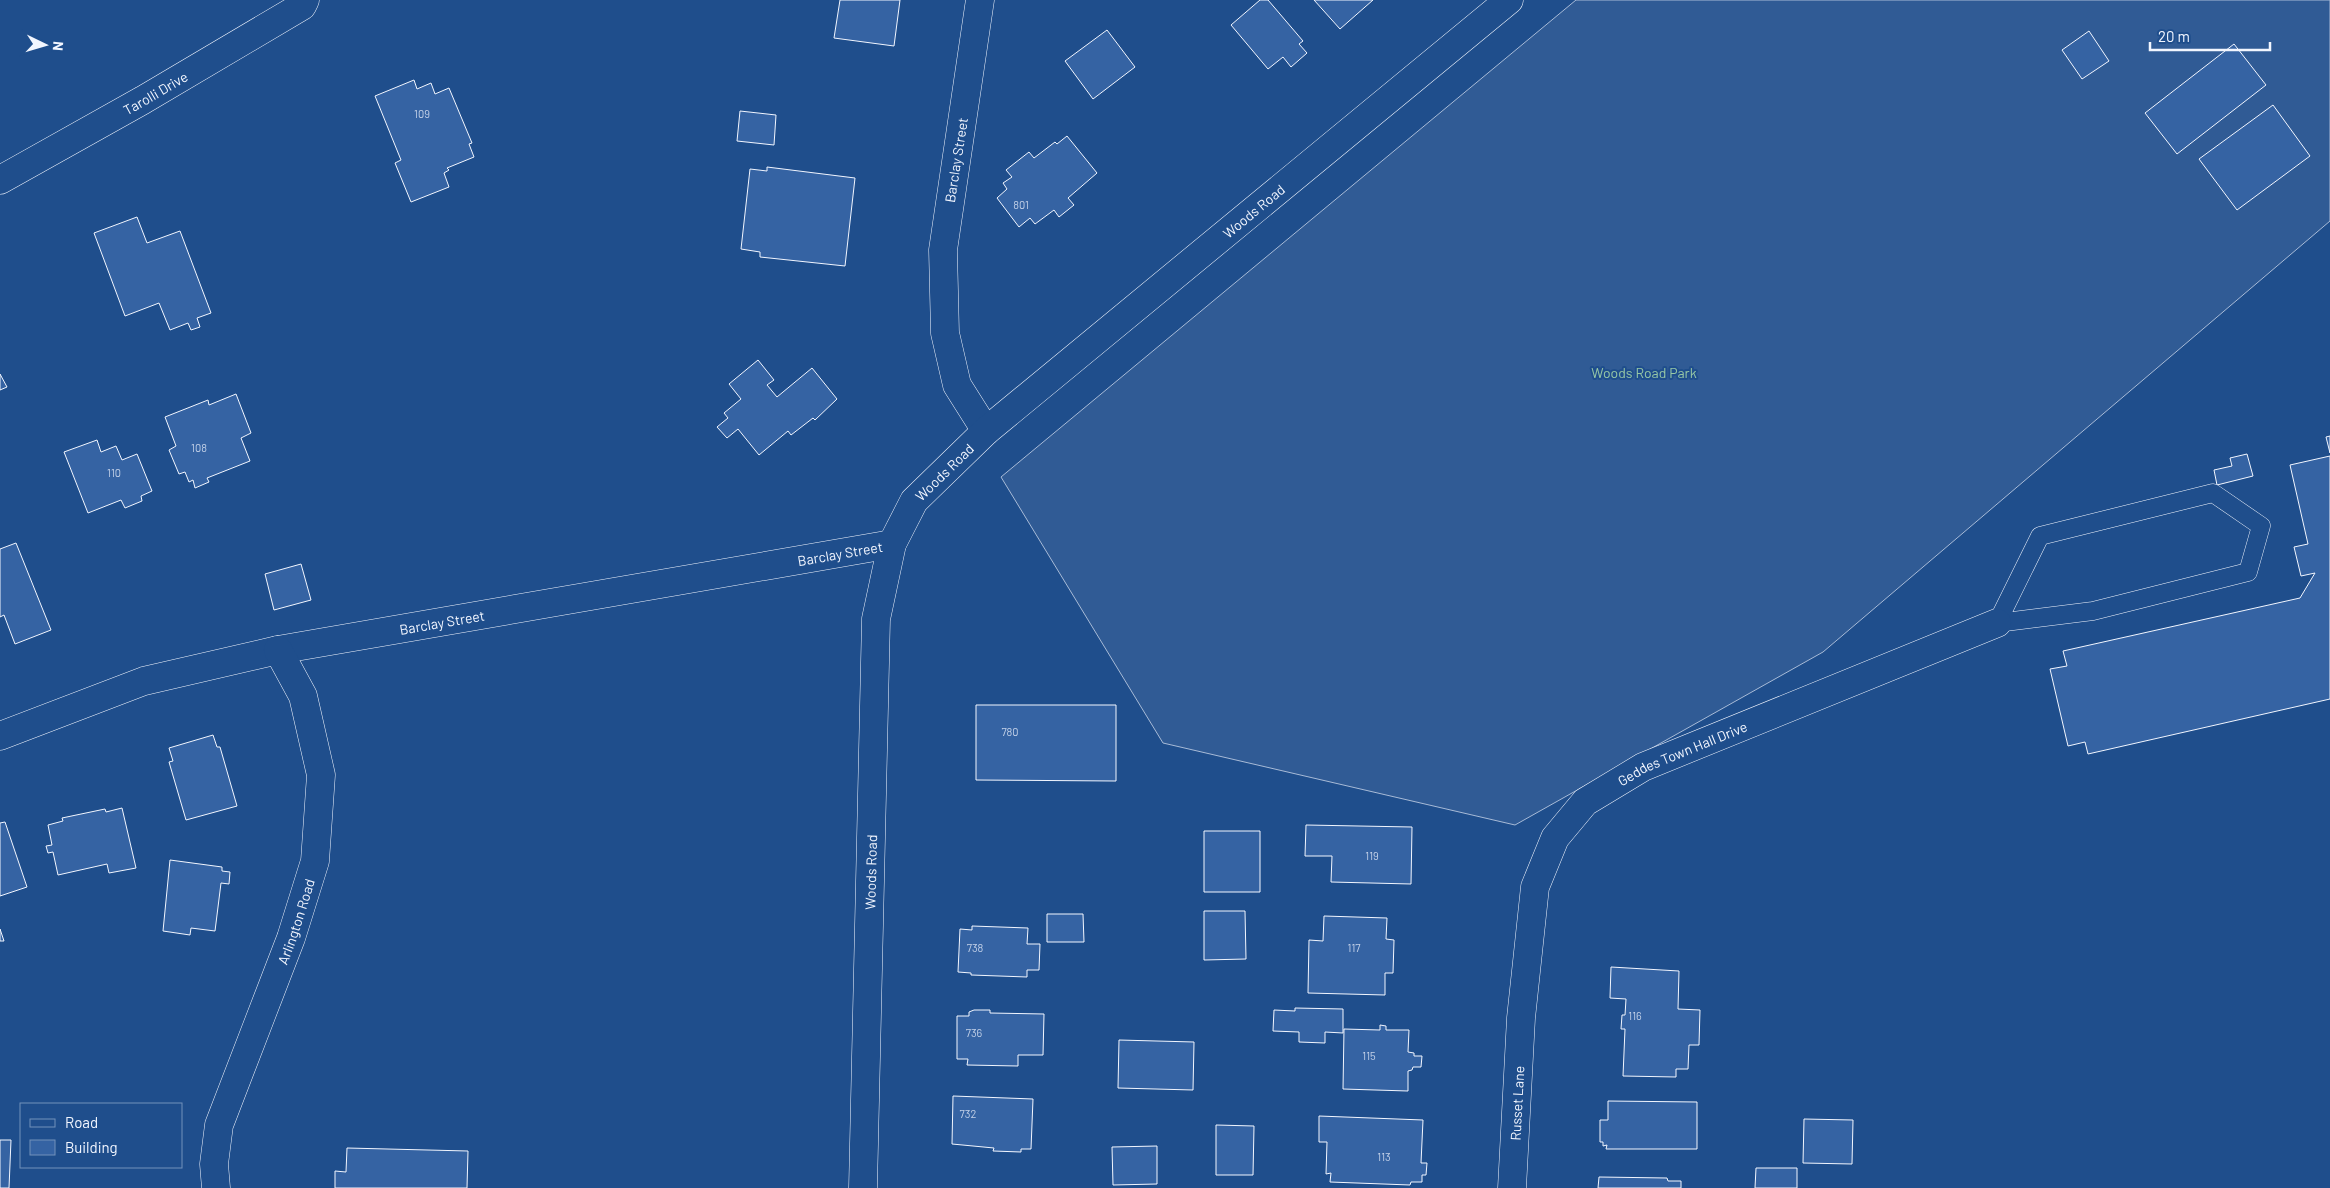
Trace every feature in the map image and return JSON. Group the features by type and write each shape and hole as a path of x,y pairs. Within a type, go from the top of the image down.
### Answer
{"street":[{"name":"Tarolli Drive","path":"0,180 143,100 302,6 305,0"},
{"name":"Barclay Street","path":"980,0 942,250 945,333 957,385 986,431"},
{"name":"Woods Road","path":"863,1188 876,619 892,544 914,500 986,431 1509,0"},
{"name":"Barclay Street","path":"0,736 144,681 278,650 892,544"},
{"name":"Geddes Town Hall Drive","path":"1521,1018 1535,887 1556,838 1585,802 1643,768 1997,623"},
{"name":"Arlington Road","path":"216,1188 214,1164 219,1125 292,938 315,861 321,775 303,696 278,650"},
{"name":"Russet Lane","path":"1512,1188 1521,1018"}],"lane":[{"path":"2213,493 2261,526 2248,572 2094,610 1997,623 2040,536 2213,493"}],"shaded area":[{"name":"Woods Road Park","path":"1576,0 2330,0 2330,221 1823,652 1515,825 1163,743 1001,477"}],"building":[{"path":"840,0 900,0 894,46 834,38"},
{"path":"1260,0 1268,0 1303,41 1299,44 1307,53 1291,67 1283,57 1268,69 1231,25"},
{"path":"1314,0 1373,0 1340,29"},
{"path":"1107,30 1135,67 1093,99 1065,61"},
{"path":"2089,31 2109,61 2082,79 2062,50"},
{"path":"2234,44 2266,85 2177,154 2145,113"},
{"path":"414,80 417,89 431,83 435,94 449,88 472,143 469,144 474,157 447,168 449,170 444,173 449,187 411,202 395,163 401,160 375,96"},
{"path":"2273,105 2310,156 2237,210 2199,159"},
{"path":"740,111 776,115 774,145 737,141"},
{"path":"1067,136 1097,173 1068,198 1074,205 1059,217 1054,210 1035,224 1030,218 1019,227 997,198 1007,189 1003,183 1012,177 1006,170 1029,152 1034,158 1055,142 1057,144"},
{"path":"767,167 855,178 845,266 760,257 760,252 741,249 750,169 767,171"},
{"path":"137,217 147,243 180,231 211,313 197,318 200,327 191,330 188,323 170,330 159,303 125,316 94,233"},
{"path":"758,360 774,380 767,385 777,397 812,368 837,399 815,420 813,418 791,435 788,431 759,455 738,429 727,438 717,427 728,418 724,413 741,399 729,384"},
{"path":"0,374 7,387 0,390"},
{"path":"236,394 251,433 241,438 250,461 207,478 209,482 195,488 193,480 189,482 185,472 179,474 169,450 176,446 165,417 208,400 209,405"},
{"path":"2330,436 2330,453 2326,437"},
{"path":"97,440 101,452 116,446 122,460 137,454 152,491 141,496 142,501 125,508 121,500 88,513 64,452"},
{"path":"2247,454 2253,476 2217,485 2214,470 2232,466 2230,458"},
{"path":"2330,456 2330,699 2088,754 2085,742 2068,746 2050,669 2067,666 2063,651 2300,598 2315,573 2301,576 2294,547 2308,544 2290,465"},
{"path":"16,543 51,630 15,644 4,615 0,617 0,549"},
{"path":"301,564 311,600 274,610 265,574"},
{"path":"976,705 1116,705 1116,781 976,780"},
{"path":"213,735 217,747 220,747 237,806 186,820 169,762 173,761 169,748"},
{"path":"122,808 136,868 109,873 107,864 58,875 53,852 48,853 46,846 52,845 48,825 63,821 62,818 105,809 106,812"},
{"path":"5,822 27,887 0,896 0,823"},
{"path":"1306,825 1412,827 1411,884 1331,882 1332,856 1305,856"},
{"path":"1204,831 1260,831 1260,892 1204,892"},
{"path":"170,860 222,867 222,871 230,872 229,884 221,883 215,931 191,928 190,935 163,931"},
{"path":"1204,911 1245,911 1246,959 1204,960"},
{"path":"1047,914 1083,914 1084,942 1047,942"},
{"path":"1324,916 1387,918 1386,939 1394,940 1393,973 1385,973 1385,995 1308,993 1309,940 1323,941"},
{"path":"972,926 1028,928 1027,944 1040,944 1039,970 1027,970 1027,977 971,975 971,973 958,972 960,929 972,930"},
{"path":"0,929 4,941 0,941"},
{"path":"1611,967 1679,971 1678,1009 1700,1010 1699,1045 1689,1045 1688,1069 1676,1069 1676,1077 1623,1076 1625,1029 1621,1029 1622,1015 1625,1015 1626,999 1610,998"},
{"path":"1295,1008 1343,1009 1343,1033 1325,1032 1325,1043 1299,1042 1299,1032 1273,1031 1274,1010 1295,1011"},
{"path":"974,1010 990,1010 990,1013 1044,1014 1043,1055 1018,1055 1018,1066 967,1065 968,1059 957,1059 957,1016 969,1016 969,1012"},
{"path":"1380,1025 1386,1026 1386,1030 1409,1030 1408,1052 1414,1053 1414,1056 1422,1056 1421,1067 1413,1067 1412,1070 1408,1071 1408,1091 1343,1089 1344,1029 1380,1030"},
{"path":"1119,1040 1194,1042 1193,1090 1118,1088"},
{"path":"953,1096 1033,1099 1031,1149 1021,1149 1021,1152 993,1151 994,1148 952,1144"},
{"path":"1608,1101 1697,1102 1697,1149 1606,1149 1607,1145 1603,1146 1603,1142 1600,1142 1600,1120 1608,1120"},
{"path":"1319,1116 1423,1120 1421,1163 1427,1163 1426,1175 1422,1175 1422,1182 1411,1182 1410,1185 1330,1182 1331,1173 1326,1174 1327,1142 1319,1142"},
{"path":"1804,1119 1853,1120 1852,1164 1803,1163"},
{"path":"1216,1125 1254,1126 1253,1175 1216,1175"},
{"path":"0,1140 11,1140 9,1188 0,1188"},
{"path":"1157,1146 1157,1184 1113,1185 1112,1147"},
{"path":"347,1148 468,1151 467,1188 335,1188 335,1171 346,1172"},
{"path":"1756,1168 1797,1168 1797,1188 1755,1188"},
{"path":"1599,1177 1667,1178 1668,1181 1681,1181 1681,1188 1598,1188"}]}
